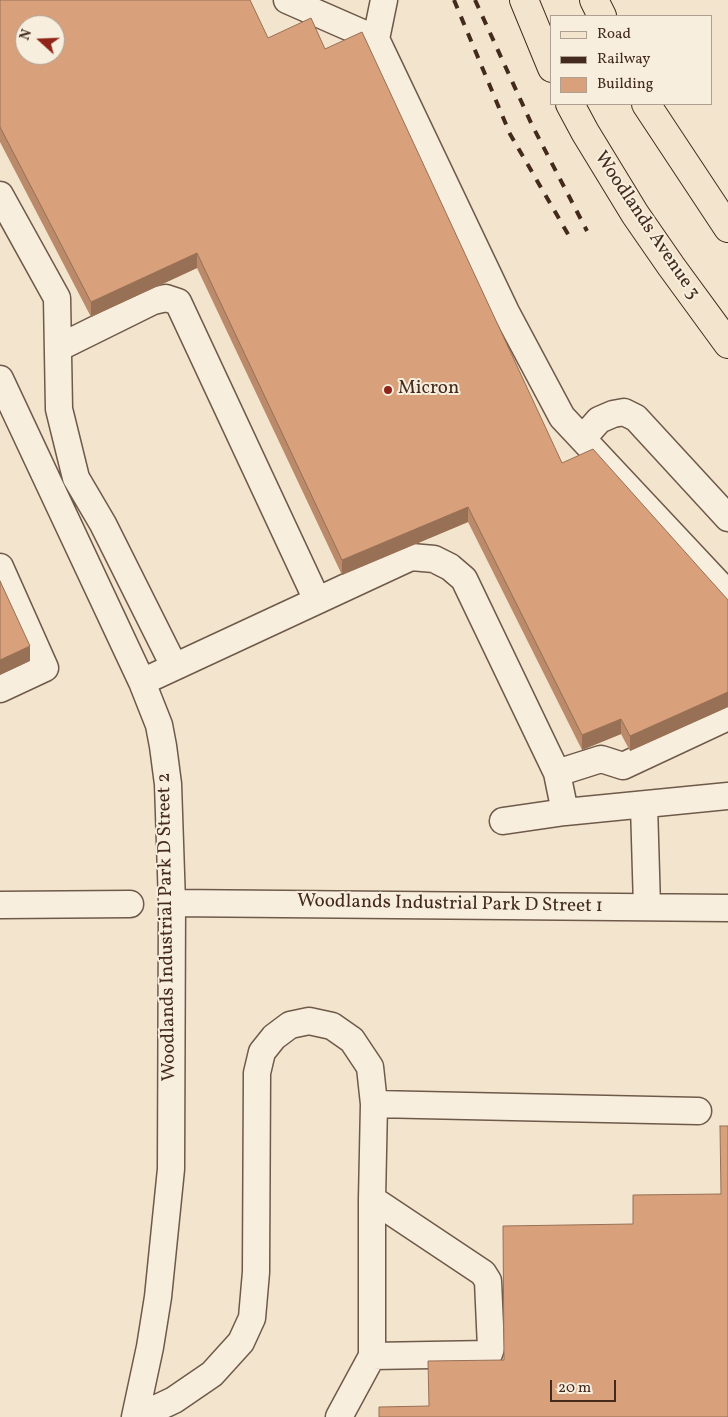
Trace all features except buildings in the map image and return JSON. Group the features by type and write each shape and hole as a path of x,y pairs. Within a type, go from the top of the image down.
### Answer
{"main road":[{"path":"524,0 550,63"},
{"path":"594,0 602,15"},
{"name":"Woodlands Avenue 3","path":"571,105 635,214 728,344"},
{"path":"647,105 728,228"}],"street":[{"path":"287,0 376,39"},
{"path":"384,0 376,39 506,312 562,417 728,594"},
{"path":"0,195 57,298 59,409 76,478 103,524 174,666"},
{"path":"58,348 153,301 166,298 178,302 317,600"},
{"name":"Woodlands Industrial Park D Street 2","path":"0,379 142,682 159,725 168,784 172,903 171,1169 158,1297 136,1413"},
{"path":"583,438 599,420 613,414 624,412 636,418 728,518"},
{"path":"142,682 410,557 434,559 450,567 464,579 556,773 566,812"},
{"path":"0,567 45,668 0,689"},
{"path":"556,773 601,759 623,766 728,717"},
{"path":"502,821 566,812 728,796"},
{"path":"644,805 648,907"},
{"name":"Woodlands Industrial Park D Street 1","path":"172,903 728,908"},
{"name":"Woodlands Industrial Park D Street 2","path":"0,905 130,904"},
{"path":"136,1413 157,1408 174,1400 212,1374 241,1342 252,1318 256,1272 257,1073 262,1052 274,1037 290,1025 309,1021 332,1026 352,1040 370,1068 374,1104 372,1356 339,1417"},
{"path":"374,1104 698,1111"},
{"path":"372,1199 483,1273 488,1281 491,1348 489,1354 372,1356"}],"railway":[{"path":"454,0 510,134 572,241"},
{"path":"475,0 532,125 587,231"}],"place":[{"name":"Micron","path":"388,390"}]}
